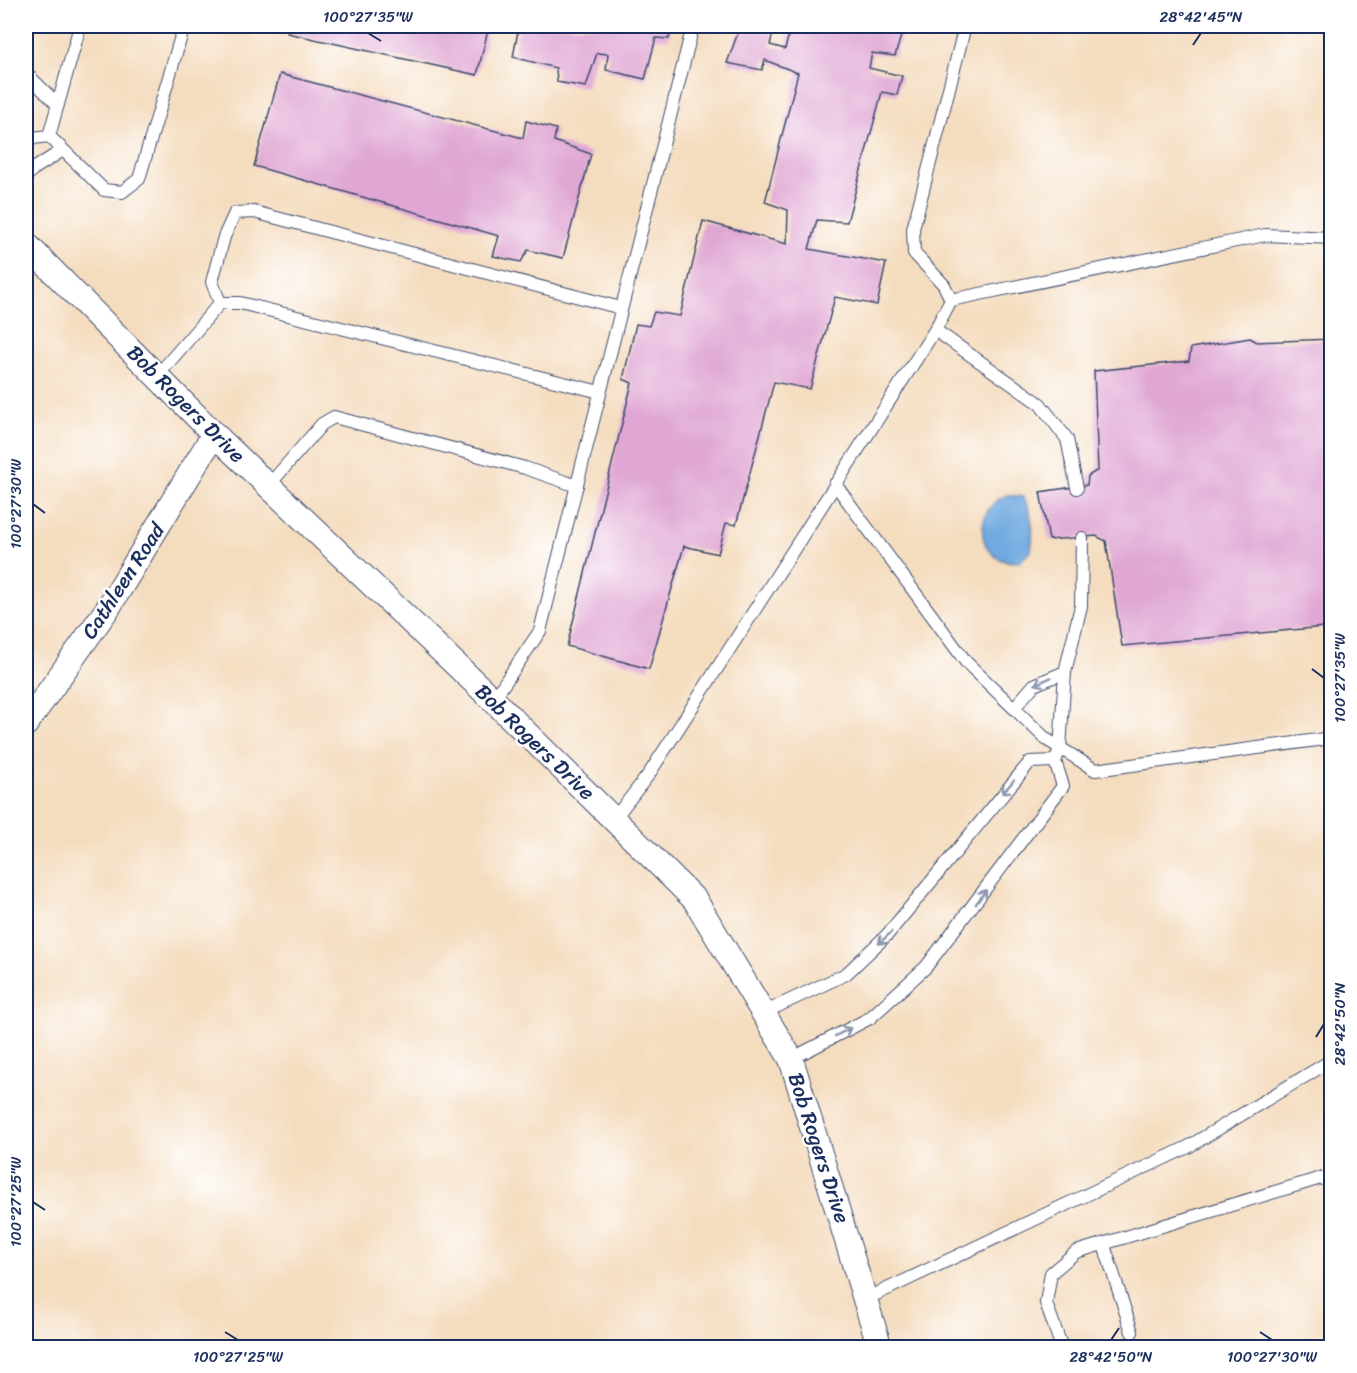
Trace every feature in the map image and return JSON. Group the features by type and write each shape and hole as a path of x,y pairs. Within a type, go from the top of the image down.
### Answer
{"street":[{"name":"Bob Rogers Drive","path":"26,244 214,434 493,700 695,900 791,1059 880,1347"},
{"name":"Cathleen Road","path":"26,724 108,608 214,434"}],"lane":[{"path":"49,136 80,26"},
{"path":"49,136 104,190 122,192 139,179 184,26"},
{"path":"493,700 540,631 693,26"},
{"path":"951,300 944,285 914,253 913,230 965,26"},
{"path":"26,73 58,105"},
{"path":"26,144 33,138 49,136"},
{"path":"26,177 32,170 63,150"},
{"path":"220,303 212,282 224,237 235,213 254,212 621,308"},
{"path":"951,300 1265,235 1332,238"},
{"path":"614,819 649,774 935,330 951,300"},
{"path":"157,376 220,303 240,303 600,392"},
{"path":"935,330 1040,404 1067,439 1077,488"},
{"path":"269,485 321,424 334,417 525,468 577,486"},
{"path":"836,484 966,662 1046,739 1095,770 1332,738"},
{"path":"791,1059 870,1018 926,967 1063,786 1055,761 1060,749 1065,672 1081,606 1082,538"},
{"path":"1014,708 1034,685 1065,672"},
{"path":"763,1013 846,974 894,929 1030,762 1055,761"},
{"path":"866,1299 1188,1147 1332,1060"},
{"path":"1062,1347 1046,1304 1051,1273 1076,1252 1321,1178 1332,1183"},
{"path":"1104,1245 1132,1332"}],"water":[{"path":"1008,495 1023,497 1032,523 1031,551 1019,562 1002,560 991,553 983,535 983,525 991,507"}],"building":[{"path":"289,26 489,26 477,75 287,33"},
{"path":"519,26 672,26 669,39 656,38 645,79 606,70 608,54 597,53 586,87 557,82 556,68 513,57"},
{"path":"791,26 904,26 895,56 872,53 869,68 902,76 897,95 882,92 847,222 817,220 809,249 886,263 877,305 835,297 810,389 774,382 736,525 726,523 718,554 684,546 649,669 567,646 632,383 623,379 636,324 649,326 654,312 680,316 703,221 787,244 788,210 765,202 798,73 765,60 762,70 727,63 740,27 773,33 770,45 785,49"},
{"path":"280,74 523,138 526,121 556,129 554,141 591,154 563,258 528,250 521,262 493,256 499,236 254,166"},
{"path":"1250,338 1257,342 1332,339 1332,617 1324,627 1122,646 1106,541 1096,536 1049,540 1040,492 1087,485 1088,476 1098,470 1094,371 1189,361 1191,348"}]}
